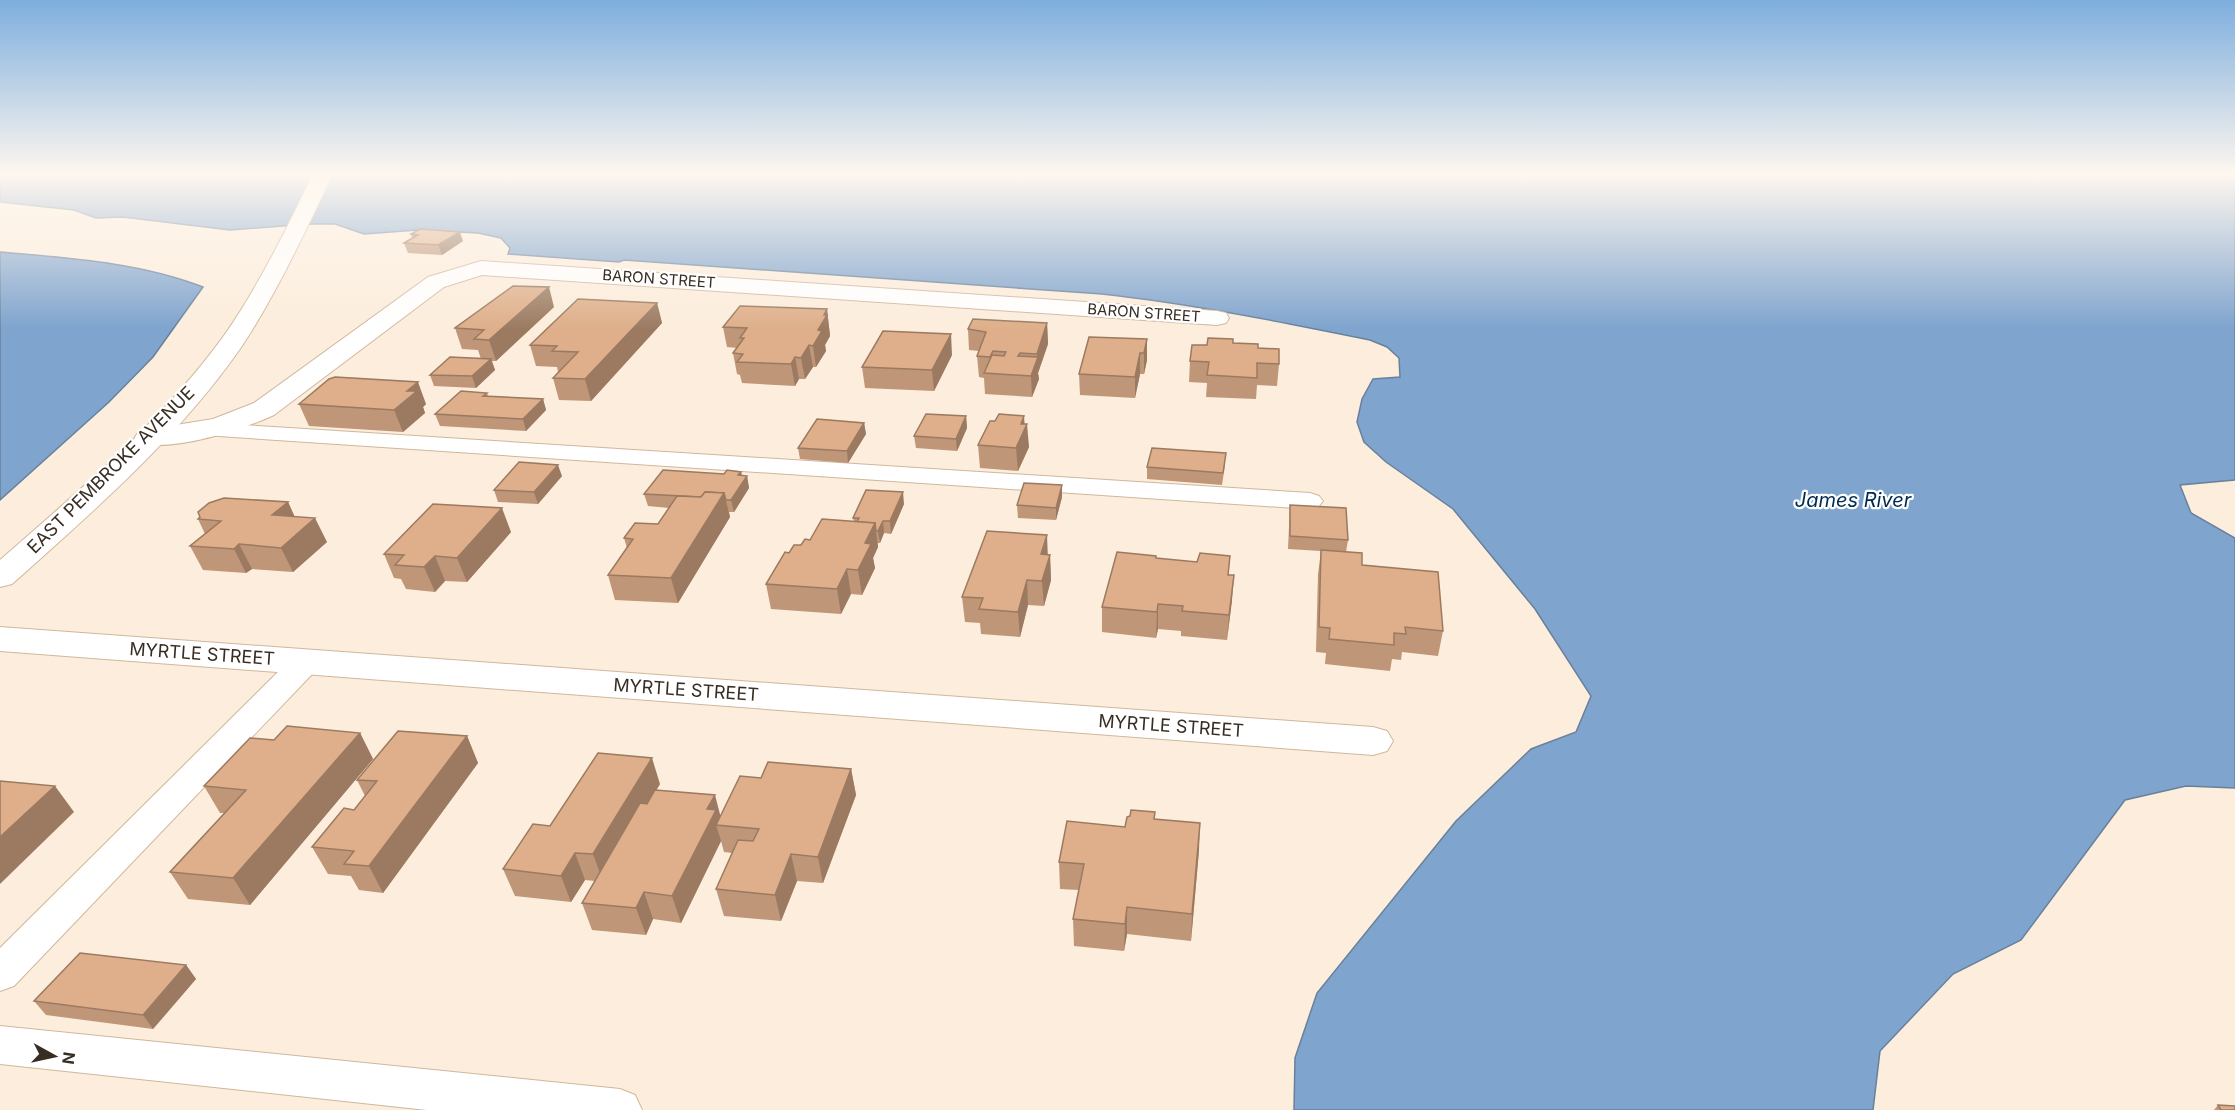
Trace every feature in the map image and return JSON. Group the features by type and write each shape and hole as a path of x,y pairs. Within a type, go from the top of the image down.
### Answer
{"street":[{"name":"EAST PEMBROKE AVENUE","path":"0,576 88,498 199,383 230,345 269,283 298,225"},
{"name":"BARON STREET","path":"149,437 211,430 239,421 279,399 436,282 481,268 1217,318"},
{"name":"MYRTLE STREET","path":"0,639 1372,741"}],"lane":[{"path":"211,430 1311,501"},
{"path":"0,974 306,662"},
{"path":"0,1045 620,1110"}],"water":[{"name":"James River","path":"187,225 297,225 230,230"},
{"name":"James River","path":"337,225 2235,225 2235,480 2180,485 2191,513 2235,538 2235,788 2186,786 2125,800 2021,940 1953,974 1880,1051 1873,1110 1294,1110 1295,1058 1317,993 1456,821 1531,749 1576,732 1591,696 1535,609 1453,509 1386,462 1364,442 1357,422 1362,399 1373,379 1400,377 1399,358 1387,347 1370,340 1203,308 1102,294 624,260 619,262 508,254 510,248 501,238 478,233 418,230 364,234"},
{"path":"0,252 103,262 154,272 203,287 153,357 109,402 0,500"}],"building":[{"path":"420,229 460,232 438,245 404,243 418,235 411,234"},
{"path":"513,286 549,287 489,340 474,339 484,330 455,328"},
{"path":"578,299 657,303 585,379 553,378 578,352 552,351 557,346 530,345"},
{"path":"740,306 827,309 824,315 827,315 818,330 822,331 813,346 809,345 801,358 795,357 791,364 737,362 743,354 733,353 744,338 740,338 747,328 723,327"},
{"path":"973,319 1047,323 1037,354 1020,353 1018,356 1038,357 1031,376 984,373 992,355 1004,356 1006,352 993,351 990,357 977,356 986,332 968,329"},
{"path":"883,331 951,334 932,370 862,367"},
{"path":"1089,337 1147,339 1144,353 1140,353 1135,377 1079,374"},
{"path":"1208,338 1233,339 1233,343 1258,344 1258,348 1279,349 1279,364 1257,363 1257,378 1207,375 1209,362 1190,361 1192,345 1207,345"},
{"path":"450,357 491,359 472,376 430,375"},
{"path":"335,377 418,382 407,391 417,391 394,410 299,404 329,379"},
{"path":"461,391 487,393 483,396 543,399 523,419 435,414"},
{"path":"926,414 966,416 956,439 914,436"},
{"path":"999,414 1024,416 1021,424 1027,424 1016,448 978,445 990,421 995,421"},
{"path":"817,419 864,423 847,451 798,448"},
{"path":"1152,448 1226,453 1223,473 1147,467"},
{"path":"519,462 558,465 534,492 494,490"},
{"path":"663,470 724,474 727,470 741,472 738,475 747,476 731,500 726,500 724,493 705,492 701,497 644,494"},
{"path":"1024,483 1062,485 1056,508 1017,505"},
{"path":"866,490 903,492 890,521 883,521 878,531 876,531 875,523 857,522 859,518 853,518"},
{"path":"705,492 724,493 671,578 608,575 633,539 624,538 635,523 658,524 677,496 701,497"},
{"path":"224,498 288,502 272,515 315,518 281,548 239,544 234,549 190,546 221,521 198,519 200,517 198,512 209,503"},
{"path":"433,504 502,508 457,558 435,556 424,567 395,565 404,555 384,554"},
{"path":"1290,505 1346,508 1348,540 1290,536"},
{"path":"822,519 875,523 865,543 871,544 858,570 847,569 837,589 766,584 785,552 789,553 794,545 801,545 805,539 810,540"},
{"path":"987,531 1047,535 1041,554 1050,555 1042,581 1027,580 1018,612 979,609 983,598 962,597"},
{"path":"1321,550 1362,553 1362,565 1438,572 1443,631 1405,627 1406,634 1394,633 1394,645 1329,639 1330,628 1319,627"},
{"path":"1117,552 1197,562 1200,553 1230,556 1228,575 1234,575 1229,615 1182,611 1183,606 1158,604 1157,612 1102,607"},
{"path":"287,726 360,733 233,878 170,872 246,790 204,786 250,738 274,740"},
{"path":"398,731 467,736 369,866 344,864 354,851 312,847 344,808 354,810 377,781 357,780"},
{"path":"598,753 652,758 593,854 575,853 561,876 503,869 533,824 550,826"},
{"path":"768,762 851,769 818,857 791,854 775,895 716,889 738,840 753,841 759,829 716,825 740,776 761,778"},
{"path":"0,781 55,786 0,837"},
{"path":"655,790 715,795 707,809 716,810 672,896 644,892 636,908 582,903 640,803 647,804"},
{"path":"1131,810 1155,812 1154,819 1200,823 1192,914 1127,907 1125,924 1073,919 1084,864 1059,862 1067,821 1125,827"},
{"path":"80,953 186,965 143,1015 34,1001"},
{"path":"2218,1105 2235,1106 2235,1110 2221,1110"}]}
